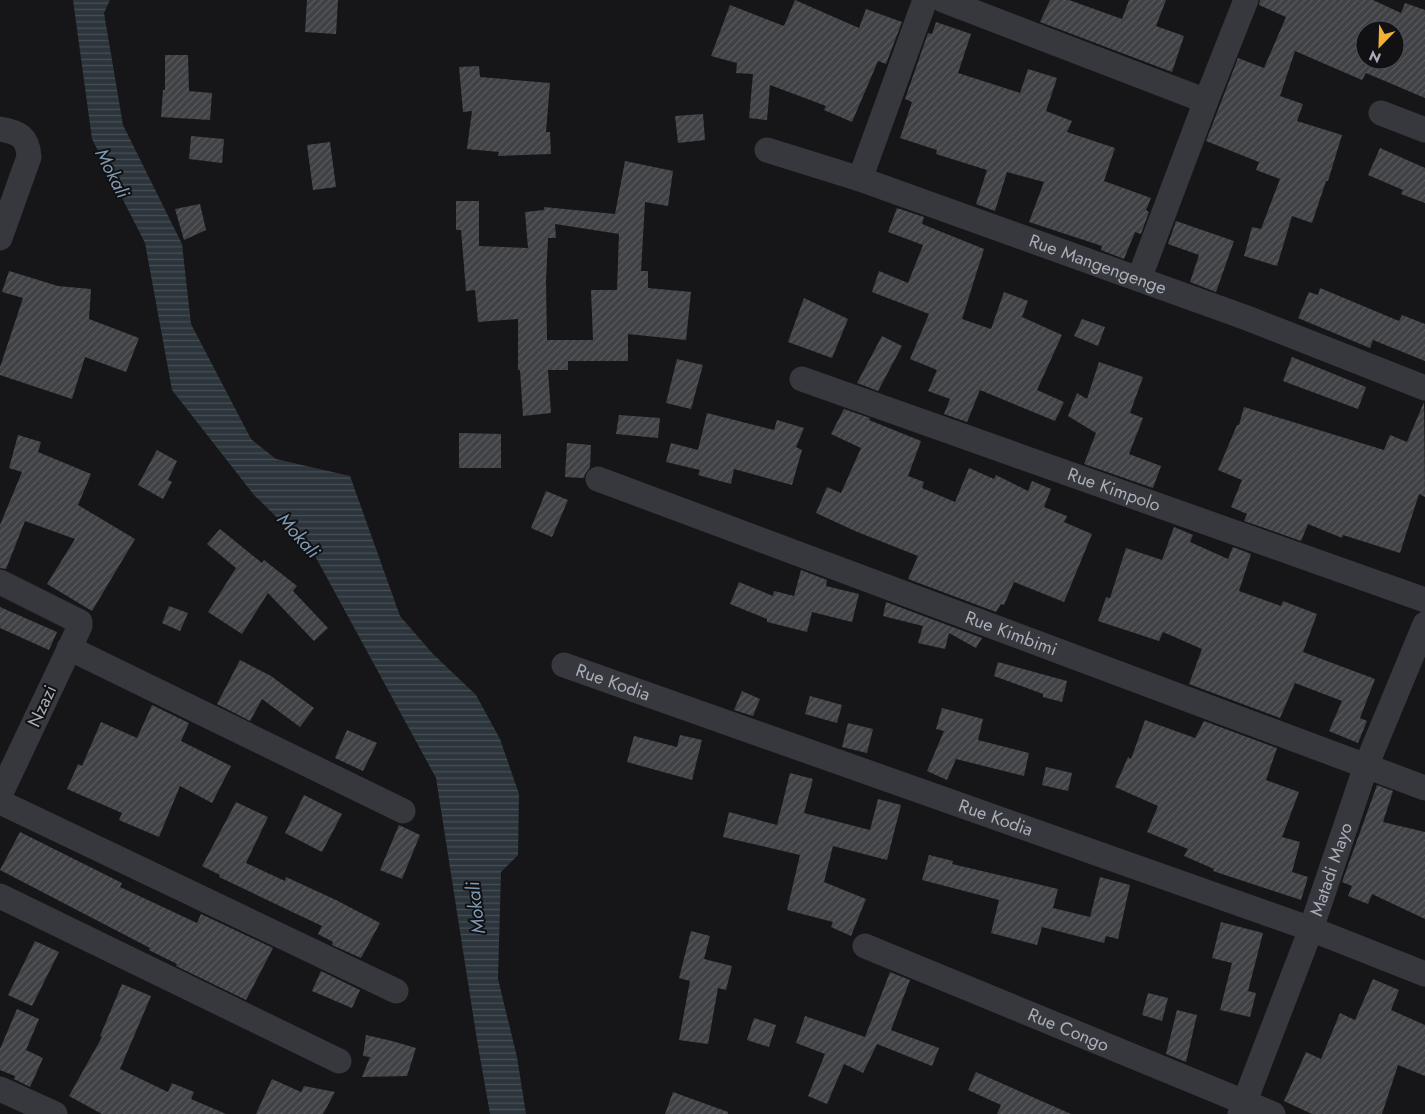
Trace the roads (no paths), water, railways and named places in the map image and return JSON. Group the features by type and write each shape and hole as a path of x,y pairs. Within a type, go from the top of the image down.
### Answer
{"street":[{"path":"860,179 924,0"},
{"path":"943,0 1206,101"},
{"path":"1139,280 1246,0"},
{"path":"1381,113 1425,130"},
{"path":"0,129 18,134 24,139 28,146 30,158 0,238"},
{"name":"Rue Mangengenge","path":"767,150 860,179 1248,318 1425,388"},
{"name":"Rue Kimpolo","path":"802,379 1425,600"},
{"name":"Rue Kimbimi","path":"598,479 1425,788"},
{"name":"Nzazi","path":"0,582 80,622 80,626 0,795"},
{"name":"Matadi Mayo","path":"1242,1108 1311,929 1366,766 1425,624"},
{"path":"69,648 403,811"},
{"name":"Rue Kodia","path":"564,665 1311,929 1425,974"},
{"path":"0,802 396,991"},
{"path":"0,896 339,1061"},
{"name":"Rue Congo","path":"864,946 1242,1108 1273,1114"},
{"path":"0,1089 55,1114"}],"water":[{"name":"Mokali","path":"73,0 110,0 104,13 123,125 182,244 191,324 251,439 276,459 350,476 400,616 432,653 476,695 500,739 519,794 518,855 501,872 498,979 517,1057 526,1114 490,1114 436,778 314,554 254,495 172,390 145,243 92,139"}]}
